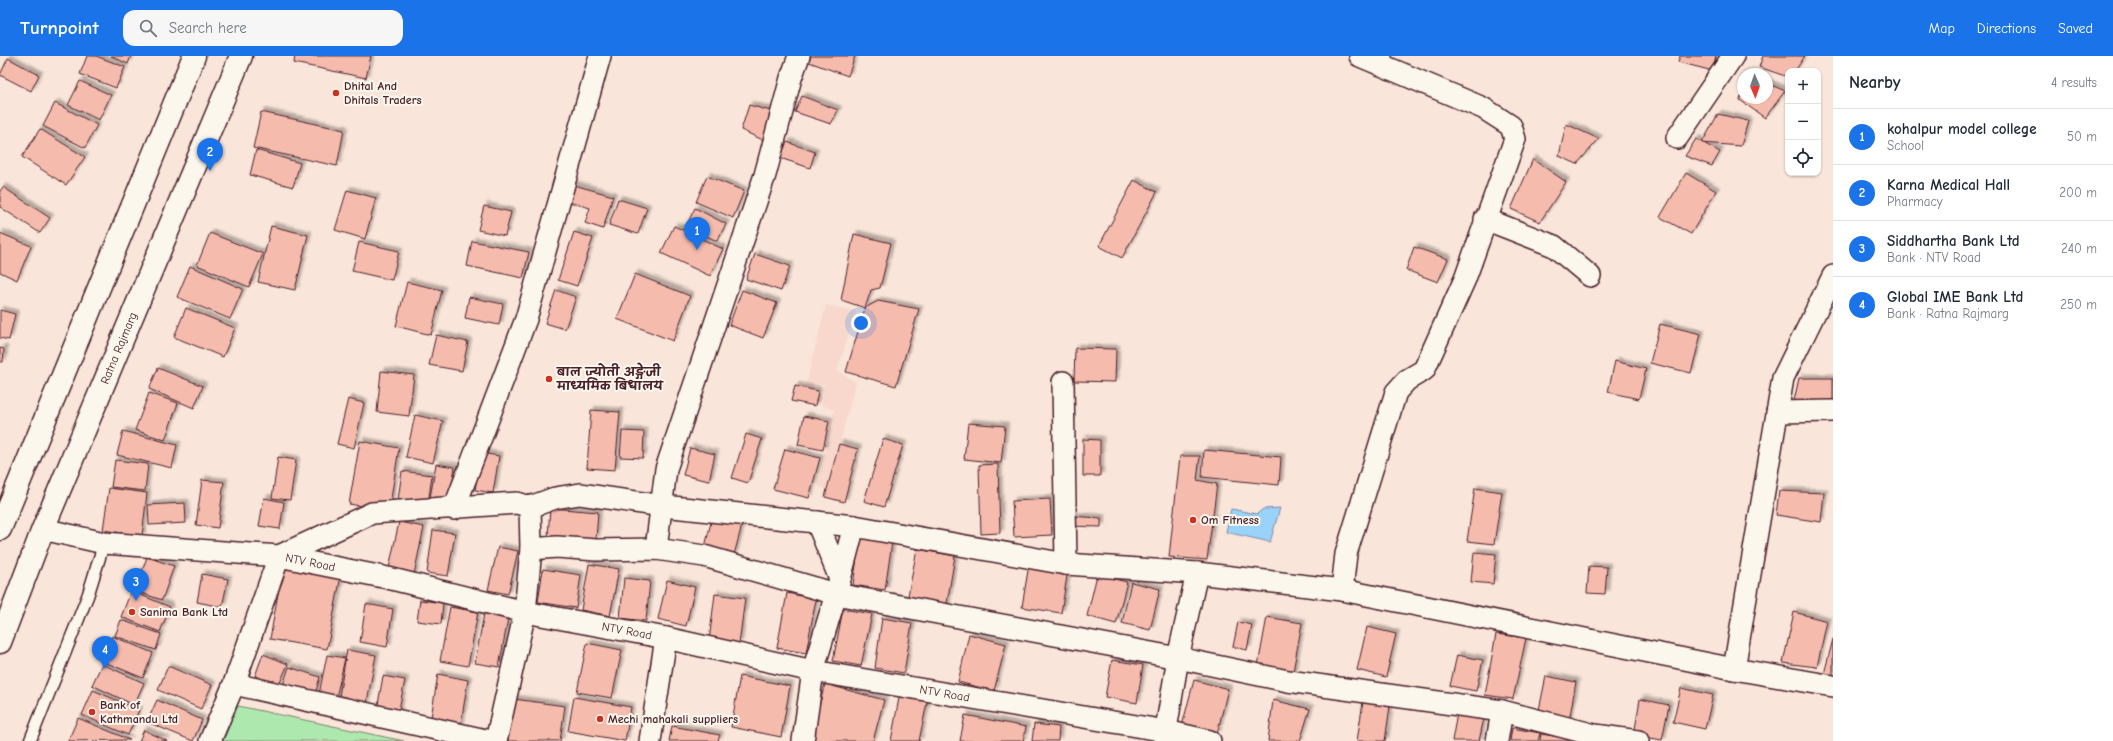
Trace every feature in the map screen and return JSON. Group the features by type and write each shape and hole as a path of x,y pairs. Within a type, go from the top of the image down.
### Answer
{"highway":[{"path":"0,530 194,56"},
{"name":"Ratna Rajmarg","path":"0,642 43,530 241,56"}],"street":[{"path":"454,509 526,319 600,56"},
{"path":"656,549 663,506 666,469 765,175 791,78 799,56"},
{"path":"1342,590 1346,554 1396,392 1407,380 1424,370 1465,279 1485,219 1515,139 1511,126 1483,108 1380,60 1360,56"},
{"path":"1677,138 1733,56"},
{"path":"1485,219 1554,246 1590,276"},
{"path":"1734,669 1783,378 1833,276"},
{"path":"1063,382 1066,564"},
{"path":"1777,412 1833,411"},
{"path":"210,741 234,684 279,556 372,513 454,509 517,503 530,507 555,498 580,494 663,506 854,526 1066,564 1197,573 1342,590 1734,669 1833,686"},
{"path":"496,741 525,612 532,549 530,507"},
{"path":"817,522 838,587"},
{"path":"803,741 813,671 838,587 854,526"},
{"name":"NTV Road","path":"43,530 104,543 279,556 388,578 525,612 666,638 813,671 1165,736 1210,741"},
{"path":"532,549 557,547 596,550 656,549 704,556 838,587 1331,689 1502,711 1595,735 1638,741"},
{"path":"1165,736 1178,658 1197,573"},
{"path":"650,741 666,638"},
{"path":"234,684 490,741"},
{"path":"1497,741 1502,711"}],"lane":[{"path":"30,741 88,594 104,543"}],"shaded area":[{"path":"826,305 856,311 837,371 856,382 827,490 817,485 834,410 821,405 824,384 805,389"}],"green space":[{"path":"238,706 404,741 223,741"}],"water":[{"path":"1280,508 1270,542 1226,532 1231,509 1257,514 1263,509"}],"building":[{"path":"87,56 96,56 125,67 116,88 80,74"},
{"path":"111,56 131,56 128,64"},
{"path":"295,56 371,56 366,78 294,63"},
{"path":"811,56 855,56 848,76 809,62"},
{"path":"1680,56 1716,56 1713,71 1678,62"},
{"path":"1763,56 1805,56 1797,68 1785,68 1785,76 1773,72 1773,68 1759,67"},
{"path":"8,58 39,75 31,91 0,75"},
{"path":"80,81 111,95 99,120 68,105"},
{"path":"1773,86 1785,91 1765,118 1746,104 1773,104"},
{"path":"802,96 838,110 831,124 795,112"},
{"path":"55,103 97,125 85,148 43,126"},
{"path":"749,105 774,112 763,140 741,130"},
{"path":"261,112 344,130 337,166 253,148"},
{"path":"1718,114 1748,121 1741,146 1702,143"},
{"path":"1566,124 1599,139 1577,164 1559,156"},
{"path":"40,129 85,157 66,185 22,157"},
{"path":"1696,139 1720,152 1712,166 1685,156"},
{"path":"787,142 815,152 810,168 780,158"},
{"path":"256,150 300,163 293,187 250,175"},
{"path":"1533,159 1566,182 1540,222 1511,209"},
{"path":"1686,173 1716,191 1691,234 1660,217"},
{"path":"707,176 744,191 733,218 696,202"},
{"path":"1134,180 1157,192 1122,258 1099,246"},
{"path":"567,183 613,196 603,229 585,223 590,208 562,200"},
{"path":"3,187 50,218 40,233 0,207 0,191"},
{"path":"347,190 376,198 365,239 335,230"},
{"path":"618,199 647,208 638,234 609,225"},
{"path":"484,206 511,212 505,236 478,230"},
{"path":"695,208 726,224 717,241 686,226"},
{"path":"271,226 308,235 295,290 258,282"},
{"path":"674,226 723,249 710,276 661,253"},
{"path":"574,232 593,238 577,286 558,280"},
{"path":"0,233 31,246 17,280 0,272"},
{"path":"210,233 263,254 249,287 197,265"},
{"path":"854,234 891,243 880,288 871,290 865,308 841,300"},
{"path":"472,241 529,252 523,278 467,266"},
{"path":"359,242 399,251 392,280 352,271"},
{"path":"1414,247 1448,259 1438,282 1406,270"},
{"path":"755,254 790,266 781,291 746,279"},
{"path":"190,266 243,289 230,319 177,297"},
{"path":"635,274 690,296 673,341 617,319"},
{"path":"407,282 442,290 431,335 396,326"},
{"path":"556,290 576,297 565,329 545,323"},
{"path":"742,290 777,303 763,338 729,325"},
{"path":"469,297 503,304 499,325 465,318"},
{"path":"878,301 919,309 896,386 846,372 865,308"},
{"path":"186,308 235,328 223,357 174,337"},
{"path":"0,310 15,314 9,340 0,338"},
{"path":"1660,324 1701,334 1691,373 1650,363"},
{"path":"436,335 468,342 462,371 429,365"},
{"path":"0,348 4,349 3,362 0,362"},
{"path":"1075,348 1116,349 1115,382 1074,381"},
{"path":"1615,361 1646,369 1639,399 1608,392"},
{"path":"158,368 203,386 194,408 149,389"},
{"path":"381,371 414,375 409,416 377,412"},
{"path":"1799,378 1833,378 1833,404 1794,401"},
{"path":"795,386 818,391 815,406 791,401"},
{"path":"149,393 178,403 165,440 135,430"},
{"path":"348,399 364,403 354,448 337,444"},
{"path":"591,410 620,412 615,470 587,468"},
{"path":"415,415 443,421 433,463 406,457"},
{"path":"804,416 829,421 823,450 798,445"},
{"path":"968,423 1005,426 1001,463 964,459"},
{"path":"123,431 177,445 172,468 117,455"},
{"path":"622,431 644,432 643,458 620,457"},
{"path":"746,434 762,439 748,483 732,478"},
{"path":"883,439 903,445 884,507 864,501"},
{"path":"1083,439 1100,440 1100,476 1083,476"},
{"path":"360,441 399,448 389,511 349,504"},
{"path":"839,444 858,449 844,502 825,497"},
{"path":"690,448 715,454 709,481 683,475"},
{"path":"785,449 820,458 809,498 773,489"},
{"path":"1204,450 1281,457 1279,485 1202,477"},
{"path":"481,453 499,456 493,493 475,490"},
{"name":"Om Fitness","path":"1180,456 1200,456 1197,480 1217,484 1207,560 1169,557"},
{"path":"278,457 296,460 290,500 272,498"},
{"path":"115,460 148,464 145,491 111,487"},
{"path":"436,464 455,467 448,507 429,504"},
{"path":"998,464 1000,533 981,534 979,465"},
{"path":"402,471 432,475 428,504 398,500"},
{"path":"202,480 224,482 218,528 196,525"},
{"path":"109,488 147,493 142,536 103,530"},
{"path":"1475,488 1502,492 1494,544 1467,541"},
{"path":"1779,491 1824,493 1821,522 1776,515"},
{"path":"264,498 284,502 280,529 259,526"},
{"path":"1050,499 1052,535 1014,537 1012,501"},
{"path":"185,503 186,523 149,525 148,505"},
{"path":"550,508 598,512 596,539 548,536"},
{"path":"713,514 743,521 734,555 705,547"},
{"path":"1069,516 1101,518 1101,527 1069,526"},
{"path":"399,522 424,527 413,579 388,573"},
{"path":"433,530 455,533 448,576 427,573"},
{"path":"860,537 892,542 885,590 853,585"},
{"path":"498,547 518,551 508,594 488,590"},
{"path":"917,549 955,556 946,609 907,601"},
{"path":"1474,552 1496,554 1493,584 1471,582"},
{"path":"147,557 174,566 162,600 135,591"},
{"path":"589,564 619,569 610,616 581,610"},
{"path":"1029,564 1068,570 1061,613 1022,607"},
{"path":"283,565 341,575 327,649 270,639"},
{"path":"1589,566 1607,567 1605,594 1587,593"},
{"path":"543,569 581,575 576,608 538,602"},
{"path":"202,574 228,579 222,607 197,602"},
{"path":"1097,575 1127,582 1116,624 1087,616"},
{"path":"624,578 650,581 646,621 620,618"},
{"path":"667,580 695,587 686,626 658,619"},
{"path":"1131,582 1160,589 1150,630 1122,623"},
{"path":"131,591 170,607 160,632 121,617"},
{"path":"787,593 816,599 806,653 777,648"},
{"path":"715,594 745,598 739,644 709,641"},
{"path":"420,600 443,603 441,624 417,621"},
{"path":"366,604 393,609 387,647 360,642"},
{"path":"450,607 478,612 468,666 440,661"},
{"path":"485,608 509,613 499,667 475,663"},
{"path":"843,609 872,614 861,666 833,661"},
{"path":"1794,612 1827,621 1817,667 1783,663"},
{"path":"1267,617 1302,623 1292,677 1257,671"},
{"path":"882,618 912,623 904,673 875,668"},
{"path":"121,620 161,634 156,650 115,636"},
{"path":"1238,622 1252,625 1247,650 1233,647"},
{"path":"1367,627 1396,634 1386,677 1357,670"},
{"path":"969,634 1006,644 994,691 958,682"},
{"path":"1496,634 1526,638 1513,699 1485,695"},
{"path":"112,636 153,653 143,678 102,661"},
{"path":"1833,639 1833,676 1824,674"},
{"path":"587,643 622,650 612,698 577,692"},
{"path":"347,650 376,655 366,707 338,702"},
{"path":"263,654 288,664 279,685 255,676"},
{"path":"327,655 345,658 336,698 319,694"},
{"path":"1457,655 1483,660 1476,691 1450,686"},
{"path":"1112,660 1143,665 1137,703 1105,697"},
{"path":"102,664 144,683 134,705 92,685"},
{"path":"168,666 212,685 201,709 158,690"},
{"path":"289,667 320,677 314,698 282,688"},
{"path":"438,674 468,680 460,729 430,724"},
{"path":"383,676 405,680 398,714 377,710"},
{"path":"740,676 790,686 781,737 731,727"},
{"path":"1546,676 1576,682 1569,721 1538,715"},
{"path":"1194,680 1228,689 1217,734 1182,726"},
{"path":"825,684 884,700 873,741 810,741"},
{"path":"901,687 929,693 919,741 891,741"},
{"path":"1681,688 1713,695 1705,729 1673,722"},
{"path":"93,690 139,710 128,735 82,715"},
{"name":"Mechi mahakali suppliers","path":"574,697 631,707 625,741 568,731"},
{"path":"514,699 565,706 560,741 508,741"},
{"path":"1640,699 1669,705 1662,740 1634,735"},
{"path":"157,700 202,720 193,741 147,722"},
{"path":"1273,700 1310,709 1300,741 1268,741"},
{"path":"1363,702 1390,706 1385,741 1357,741"},
{"path":"1457,713 1484,718 1479,741 1452,741"},
{"path":"965,715 1026,727 1023,741 960,741"},
{"path":"78,718 130,740 68,741"},
{"path":"1034,724 1059,727 1058,741 1032,741"},
{"path":"672,726 720,735 718,741 669,741"},
{"path":"1512,728 1540,733 1538,741 1510,741"},
{"path":"144,730 167,741 139,741"},
{"path":"1541,734 1572,739 1572,741 1540,741"}],"place":[{"name":"Dhital And Dhitals Traders","path":"336,93"},
{"name":"Karna Medical Hall","path":"210,171"},
{"name":"kohalpur model college","path":"697,250"},
{"name":"बाल ज्योती अङ्ग्रेजी माध्यमिक बिधालय","path":"549,379"},
{"name":"Om Fitness","path":"1193,520"},
{"name":"Siddhartha Bank Ltd","path":"136,601"},
{"name":"Sanima Bank Ltd","path":"132,612"},
{"name":"Global IME Bank Ltd","path":"105,669"},
{"name":"Bank of Kathmandu Ltd","path":"92,712"},
{"name":"Mechi mahakali suppliers","path":"600,719"}]}
